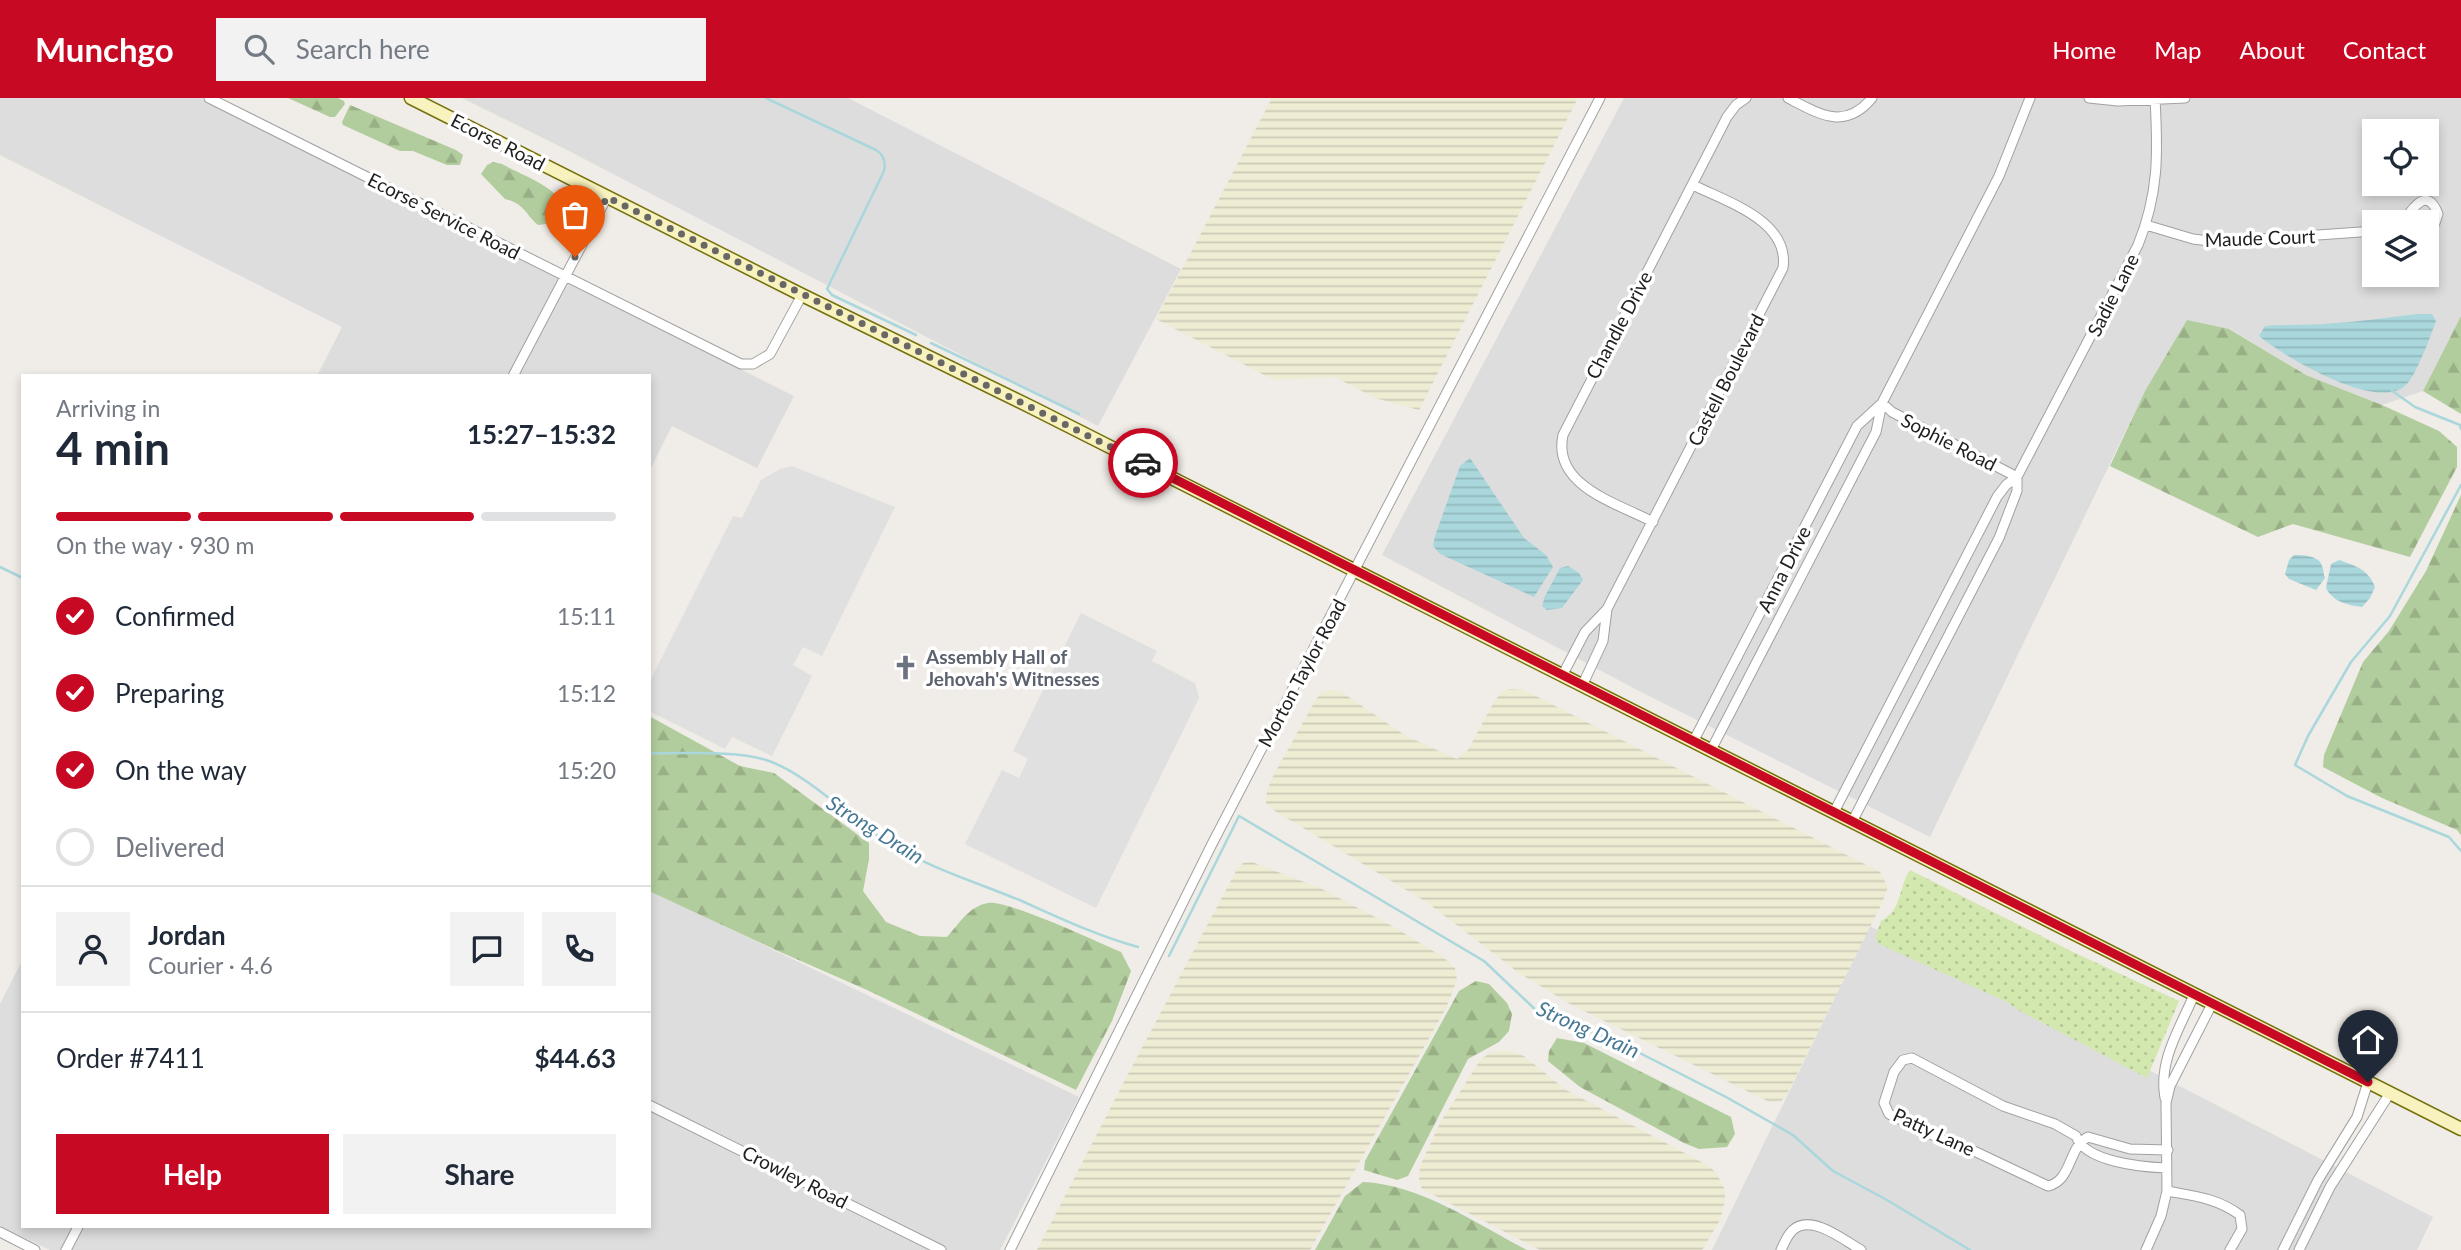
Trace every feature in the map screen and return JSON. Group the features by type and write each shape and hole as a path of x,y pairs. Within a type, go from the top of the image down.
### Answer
{"main road":[{"name":"Ecorse Road","path":"411,98 1356,570 2461,1129"}],"street":[{"name":"Ecorse Service Road","path":"209,98 736,362 746,365 760,362 770,354 802,295"},
{"name":"Morton Taylor Road","path":"1010,1250 1212,844 1600,98"},
{"name":"Chandle Drive","path":"1653,522 1576,481 1564,464 1561,442 1568,422 1732,110 1746,98"},
{"path":"1788,98 1816,113 1831,117 1856,113 1872,98"},
{"name":"Anna Drive","path":"1711,750 1876,432 1882,402 1999,176 2030,98"},
{"path":"2089,98 2119,102 2185,98"},
{"name":"Sadie Lane","path":"1834,812 1997,497 2006,485 2017,477 2147,225 2154,200 2158,168 2155,99"},
{"name":"Castell Boulevard","path":"1562,676 1585,632 1608,609 1780,277 1784,260 1781,244 1766,224 1693,184"},
{"path":"514,374 607,197"},
{"path":"2413,210 2419,202 2429,202 2436,210"},
{"name":"Maude Court","path":"2147,225 2193,239 2218,242 2362,232"},
{"name":"Anna Drive","path":"1693,742 1857,426 1882,402"},
{"name":"Sophie Road","path":"1882,402 1892,412 2017,477"},
{"name":"Sadie Lane","path":"1852,822 1999,538 2017,491 2017,477"},
{"name":"Castell Boulevard","path":"1582,686 1603,641 1608,609"},
{"path":"2146,1250 2161,1216 2166,1191 2168,1150 2163,1065 2194,995"},
{"path":"2166,1103 2176,1071 2212,1004"},
{"name":"Patty Lane","path":"2079,1143 2062,1180 2053,1185 2042,1184 1974,1151 1892,1117 1885,1109 1884,1103 1894,1072 1903,1060 1912,1058 2003,1106 2055,1124 2076,1136 2085,1149 2127,1165 2166,1168"},
{"path":"2283,1250 2318,1180 2357,1117 2368,1082"},
{"path":"2299,1250 2330,1187 2390,1094"},
{"name":"Crowley Road","path":"651,1106 941,1250"},
{"path":"2079,1143 2088,1137 2121,1148 2168,1150"},
{"path":"2166,1191 2208,1198 2240,1215 2242,1228 2230,1250"},
{"path":"1781,1250 1796,1227 1806,1225 1827,1230 1861,1250"},
{"path":"66,1250 77,1228"},
{"path":"0,1233 35,1250"}],"shaded area":[{"path":"0,98 200,98 794,396 757,468 672,426 651,468 651,374 318,374 342,327 0,155"},
{"path":"462,98 848,98 1181,269 1098,426"},
{"path":"1272,98 1578,98 1419,410 1375,398 1335,377 1274,380 1156,319"},
{"path":"1624,98 2461,98 2461,316 2423,391 2382,405 2306,375 2230,329 2145,391 1930,837 1641,692 1382,555"},
{"path":"792,466 895,507 822,656 803,647 793,665 812,676 772,756 732,737 725,749 651,712 651,679 733,516 742,518 761,480 780,469"},
{"path":"1081,613 1157,651 1152,661 1195,683 1199,698 1096,908 965,844 1002,770 1019,778 1028,759 1013,751"},
{"path":"1510,689 1524,690 1880,872 1888,887 1882,903 1786,1096 1781,1101 1770,1102 1759,1097 1570,1004 1519,973 1428,903 1266,803 1272,778 1321,693 1340,691 1406,736 1457,759 1468,750 1495,700"},
{"path":"1252,862 1320,888 1394,927 1443,957 1455,968 1457,980 1446,1008 1310,1250 1037,1250 1236,871 1243,863"},
{"path":"651,891 1079,1097 1000,1250 50,1250 0,1226 0,1004 21,963 21,1228 651,1228"},
{"path":"1870,926 2433,1217 2417,1250 1712,1250"},
{"path":"1510,1051 1524,1056 1566,1090 1709,1166 1717,1174 1725,1190 1725,1200 1720,1220 1702,1250 1540,1250 1422,1189 1419,1181 1420,1166 1440,1123 1481,1059 1492,1052"}],"green space":[{"path":"288,98 338,98 345,104 335,117 330,117"},
{"path":"350,105 456,150 463,155 460,165 447,165 413,151 400,151 343,125"},
{"path":"493,162 536,181 557,196 568,216 566,228 553,223 538,225 521,206 505,199 481,174 487,165"},
{"path":"2461,316 2461,414 2423,391"},
{"path":"2187,320 2229,329 2306,375 2439,431 2457,447 2457,467 2410,557 2293,524 2258,537 2110,466 2145,391"},
{"path":"2461,495 2461,835 2457,830 2382,798 2323,767 2324,755 2363,662 2389,631 2426,571"},
{"path":"651,717 740,766 774,773 869,843 863,891 886,922 920,936 947,937 975,908 988,903 998,904 1032,914 1121,952 1131,971 1112,1021 1076,1090 867,990 651,892"},
{"path":"1910,870 2073,952 2179,1001 2147,1078 2007,1002 1879,944 1875,938 1881,921 1897,904"},
{"path":"1476,981 1489,984 1507,1003 1512,1014 1509,1031 1499,1042 1468,1059 1408,1176 1397,1180 1364,1170 1365,1161 1459,991"},
{"path":"1557,1038 1584,1043 1731,1117 1735,1134 1727,1147 1699,1149 1580,1087 1548,1061 1549,1051"},
{"path":"1363,1182 1384,1184 1426,1198 1527,1250 1315,1250 1345,1196"}],"water":[{"path":"2432,314 2436,321 2410,380 2393,392 2375,392 2331,378 2288,356 2259,336 2265,326 2329,324"},
{"path":"1470,458 1524,538 1546,555 1553,567 1534,597 1440,554 1433,546 1460,466"},
{"path":"2294,555 2311,557 2321,563 2325,578 2316,590 2289,579 2285,574 2289,560"},
{"path":"2339,560 2361,569 2375,587 2362,607 2337,600 2326,588 2331,564"},
{"path":"1568,566 1579,573 1583,580 1562,608 1547,610 1542,606 1545,596 1560,568"}],"waterway":[{"path":"766,98 876,150 883,156 884,171 827,289 832,295 916,335"},
{"path":"931,343 1079,414"},
{"path":"2391,390 2415,407 2460,425 2461,429"},
{"path":"2461,485 2390,616 2351,662 2308,736 2295,765 2347,796 2449,837 2461,851"},
{"name":"Strong Drain","path":"0,567 21,577"},
{"name":"Strong Drain","path":"651,753 724,754 766,760 797,775 874,833 921,861 1094,932 1138,947"},
{"name":"Strong Drain","path":"1169,956 1239,816 1484,961 1538,1012 1570,1022 1630,1048 1726,1097 1793,1135 1833,1171 1970,1250"}],"way so far":[{"path":"575,257 607,197 1143,463"}],"place":[{"name":"Assembly Hall of Jehovah's Witnesses","path":"906,668"}],"route":[{"path":"1143,463 2368,1082"}]}
